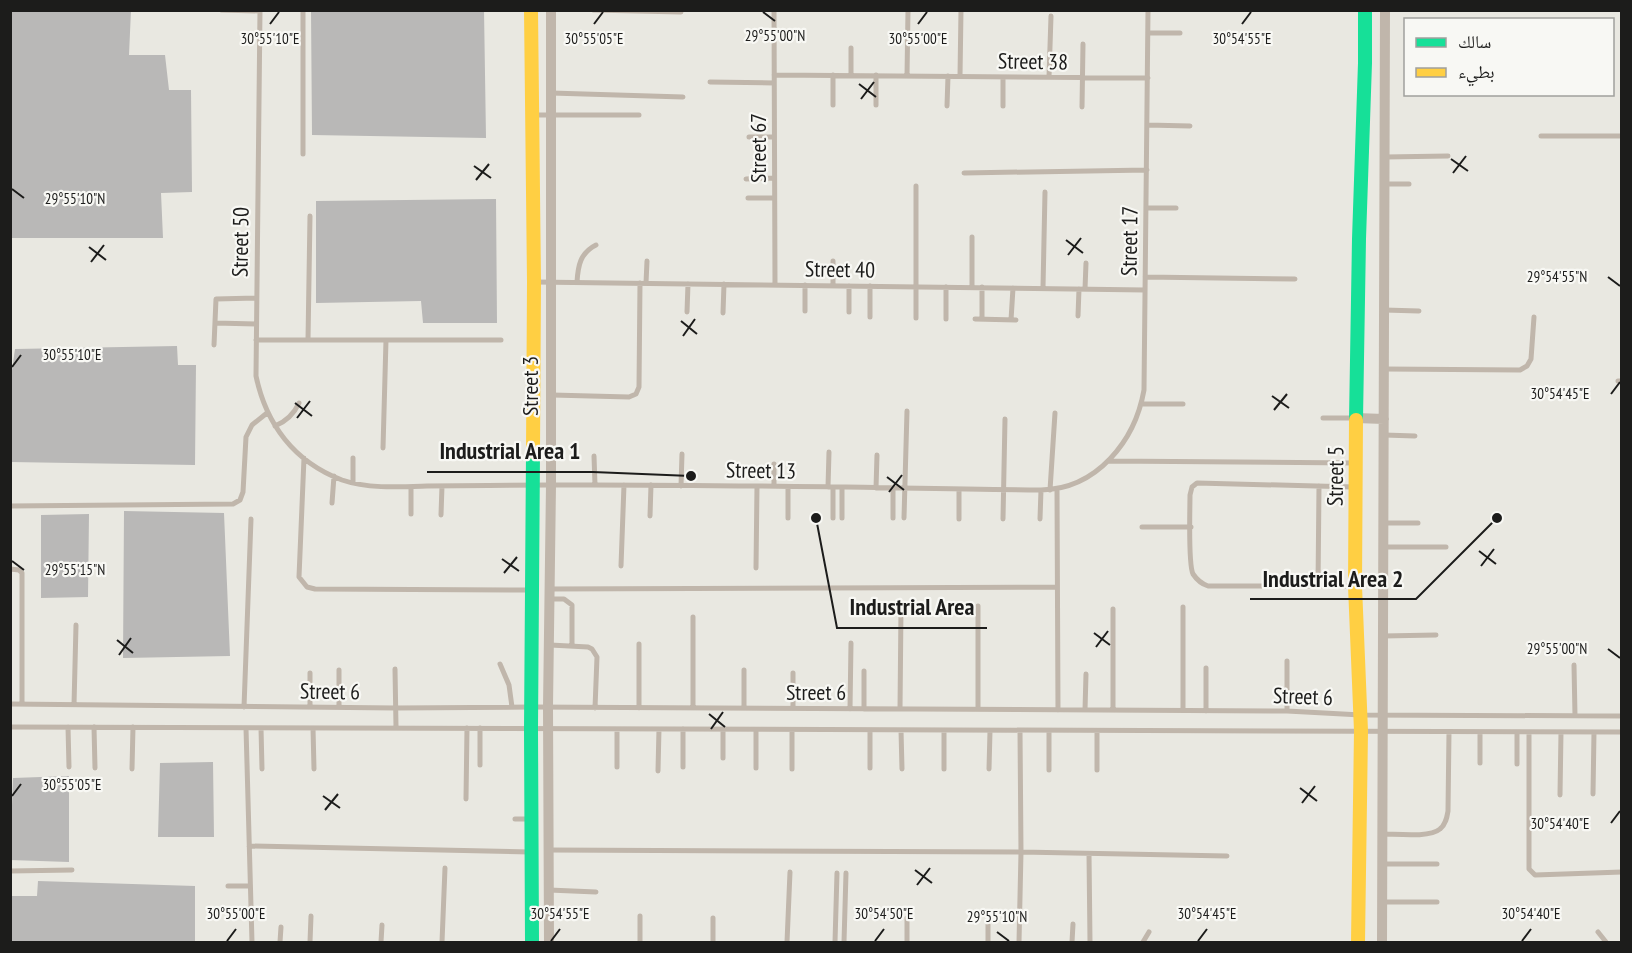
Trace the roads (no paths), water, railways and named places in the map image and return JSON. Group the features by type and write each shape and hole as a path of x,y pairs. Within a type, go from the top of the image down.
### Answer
{"street":[{"name":"Street 3","path":"531,10 534,282 531,590 532,942"},
{"name":"Street 3","path":"549,942 551,10"},
{"name":"Street 5","path":"1358,942 1361,715 1355,586 1355,487 1365,10"},
{"path":"1382,942 1385,10"},
{"path":"1356,418 1384,419"}],"lane":[{"path":"221,10 260,11"},
{"path":"303,10 303,154"},
{"path":"593,10 681,12"},
{"name":"Street 67","path":"774,10 774,285"},
{"path":"907,76 908,10"},
{"path":"960,76 961,10"},
{"name":"Street 17","path":"1108,461 1129,435 1137,420 1144,390 1148,10"},
{"name":"Street 50","path":"260,11 256,376 267,413 283,438 304,458"},
{"path":"1049,77 1051,16"},
{"path":"1148,33 1180,33"},
{"path":"1082,107 1083,44"},
{"path":"851,48 851,75"},
{"name":"Street 38","path":"774,75 1148,78"},
{"path":"833,75 833,105"},
{"path":"876,75 876,105"},
{"path":"947,106 948,76"},
{"path":"1003,77 1003,106"},
{"path":"710,82 774,83"},
{"path":"551,93 683,97"},
{"path":"532,114 639,115"},
{"path":"1147,125 1190,126"},
{"path":"1541,136 1622,136"},
{"path":"749,137 774,137"},
{"path":"1385,157 1448,156"},
{"path":"964,173 1147,170"},
{"path":"746,179 774,178"},
{"path":"1385,184 1409,184"},
{"path":"916,186 916,318"},
{"path":"1043,288 1045,192"},
{"path":"748,198 774,198"},
{"path":"1146,208 1176,208"},
{"path":"308,340 309,216"},
{"path":"972,237 972,287"},
{"path":"577,282 582,257 596,245"},
{"path":"551,395 629,397 636,394 639,387 643,283 647,261"},
{"path":"833,261 833,285"},
{"path":"1078,316 1086,263"},
{"path":"1146,277 1295,279"},
{"name":"Street 40","path":"534,282 1145,290"},
{"path":"687,312 688,284"},
{"path":"723,313 724,284"},
{"path":"805,285 805,312"},
{"path":"849,286 849,312"},
{"path":"870,286 870,316"},
{"path":"946,287 946,319"},
{"path":"982,287 979,319 1014,320 1012,288"},
{"path":"214,345 216,299 256,298"},
{"path":"1384,310 1419,311"},
{"path":"1384,369 1520,370 1532,359 1534,317"},
{"path":"215,323 256,324"},
{"path":"256,340 501,339"},
{"path":"383,448 386,340"},
{"path":"275,426 290,417 299,403"},
{"path":"1142,404 1184,404"},
{"path":"904,518 907,411"},
{"path":"10,506 233,504 240,500 243,492 246,437 252,425 267,413"},
{"path":"1050,490 1055,413"},
{"path":"1323,418 1356,418"},
{"path":"1003,519 1005,419"},
{"path":"1384,435 1415,436"},
{"path":"829,452 833,518"},
{"path":"681,486 682,454"},
{"path":"876,488 877,455"},
{"path":"594,456 595,485"},
{"path":"304,458 299,577 307,587 315,589 531,590"},
{"name":"Street 13","path":"304,458 334,476 364,485 411,487 550,484 1041,490 1057,489 1076,483 1108,461"},
{"path":"353,458 353,483"},
{"path":"1108,461 1356,463"},
{"path":"774,464 774,486"},
{"path":"332,503 334,476"},
{"path":"1355,487 1197,483 1192,487 1190,495 1191,569 1202,584 1208,586 1355,586"},
{"path":"621,566 624,485"},
{"path":"650,516 651,485"},
{"path":"441,516 442,486"},
{"path":"756,568 758,486"},
{"path":"1318,586 1319,486"},
{"path":"411,487 411,514"},
{"path":"788,487 788,518"},
{"path":"842,487 842,518"},
{"path":"893,488 893,518"},
{"path":"959,489 959,519"},
{"path":"1057,489 1058,710"},
{"path":"1040,519 1041,490"},
{"path":"244,706 251,519"},
{"path":"1383,523 1418,524"},
{"path":"1142,527 1191,527"},
{"path":"1383,547 1446,547"},
{"path":"10,569 19,570 22,573 22,704"},
{"path":"549,594 1057,586"},
{"path":"549,594 564,599 572,605 572,646"},
{"path":"978,606 978,709"},
{"path":"1183,607 1183,710"},
{"path":"900,709 901,608"},
{"path":"1113,609 1113,710"},
{"path":"693,617 693,708"},
{"path":"74,705 76,625"},
{"path":"1383,636 1436,635"},
{"path":"850,709 851,643"},
{"path":"639,644 639,708"},
{"path":"549,645 588,646 592,649 597,657 595,708"},
{"path":"1287,661 1287,711"},
{"path":"500,664 509,685 512,707"},
{"path":"1574,664 1575,716"},
{"path":"1206,668 1206,711"},
{"path":"395,669 396,728"},
{"path":"339,670 339,707"},
{"path":"744,670 744,708"},
{"path":"864,671 864,709"},
{"path":"309,673 310,707"},
{"path":"793,673 793,708"},
{"path":"1085,710 1086,674"},
{"name":"Street 6","path":"10,704 396,708 1183,710 1287,711 1361,715 1622,716"},
{"name":"Street 6","path":"10,726 1622,732"},
{"path":"68,727 69,768"},
{"path":"94,727 94,768"},
{"path":"132,727 132,769"},
{"path":"246,728 252,942"},
{"path":"261,728 262,769"},
{"path":"313,728 314,769"},
{"path":"466,799 467,728"},
{"path":"480,728 480,765"},
{"path":"617,729 617,768"},
{"path":"658,771 659,729"},
{"path":"683,729 683,767"},
{"path":"723,729 723,758"},
{"path":"756,730 756,768"},
{"path":"792,730 792,769"},
{"path":"870,730 870,768"},
{"path":"901,730 902,769"},
{"path":"944,730 944,769"},
{"path":"989,769 990,730"},
{"path":"1019,942 1020,731"},
{"path":"1049,731 1049,770"},
{"path":"1097,731 1097,770"},
{"path":"1382,834 1431,834 1440,829 1446,821 1449,732"},
{"path":"1480,732 1480,763"},
{"path":"1517,732 1517,764"},
{"path":"1529,732 1529,869 1535,875 1622,872"},
{"path":"1560,732 1560,795"},
{"path":"1593,794 1594,732"},
{"path":"515,819 531,819"},
{"path":"249,846 532,852"},
{"path":"549,850 1021,852 1227,856"},
{"path":"1089,854 1090,942"},
{"path":"1382,864 1437,864"},
{"path":"442,942 445,868"},
{"path":"10,871 72,870"},
{"path":"788,942 790,872"},
{"path":"835,942 837,873"},
{"path":"844,942 846,873"},
{"path":"228,886 250,886"},
{"path":"549,890 596,892"},
{"path":"1382,902 1437,902"},
{"path":"310,942 311,916"},
{"path":"640,916 640,942"},
{"path":"713,918 713,942"},
{"path":"907,918 907,942"},
{"path":"1072,924 1072,942"},
{"path":"381,925 381,942"},
{"path":"988,925 988,942"},
{"path":"280,927 280,942"},
{"path":"1143,942 1149,932"},
{"path":"1598,932 1606,942"}],"place":[{"name":"Industrial Area 1","path":"691,476"},
{"name":"Industrial Area","path":"816,518"},
{"name":"Industrial Area 2","path":"1497,518"}]}
